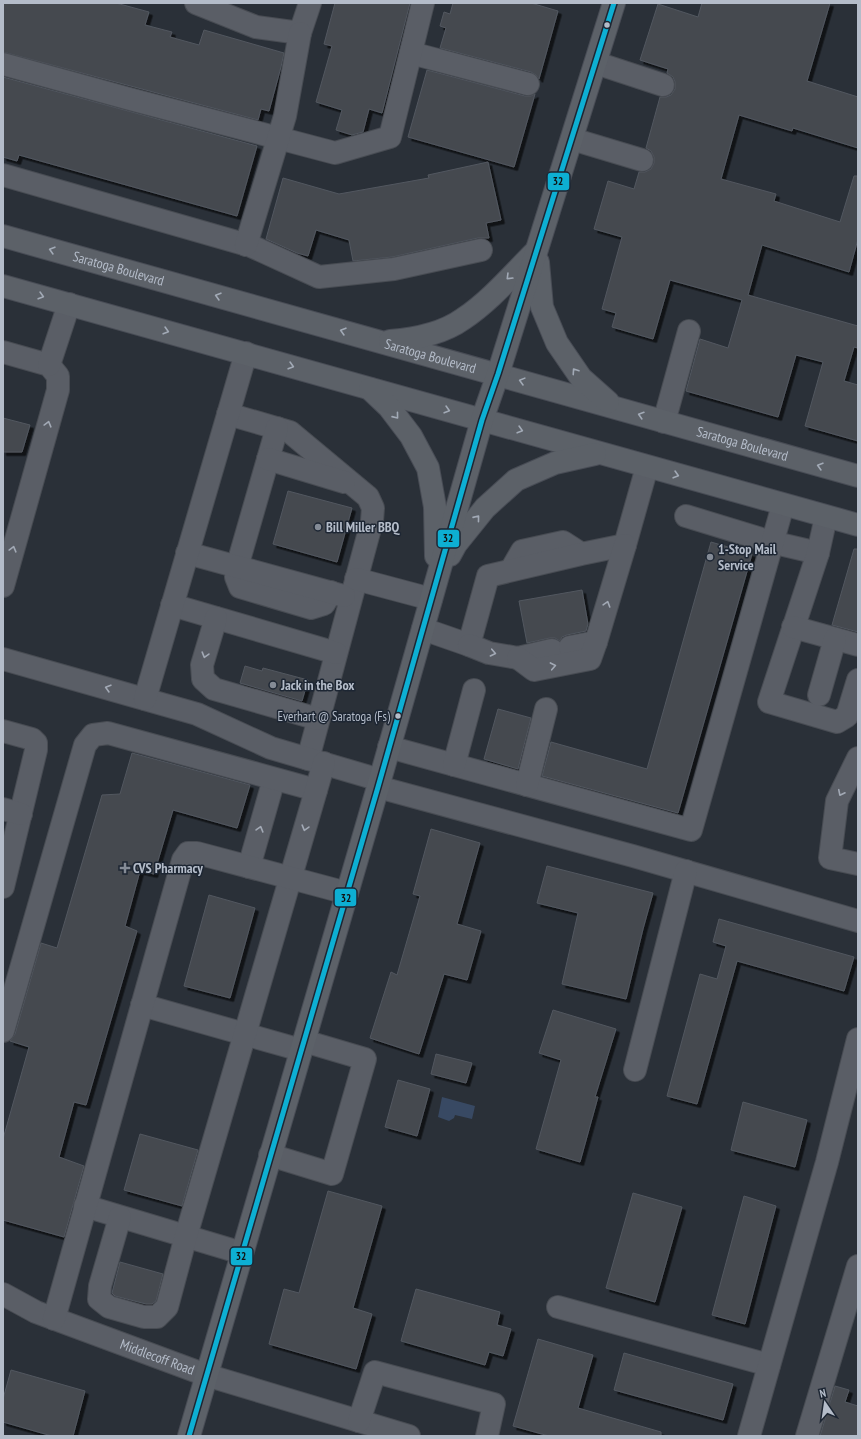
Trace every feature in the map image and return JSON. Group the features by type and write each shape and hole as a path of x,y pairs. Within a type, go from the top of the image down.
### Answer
{"main road":[{"path":"189,1436 379,783 482,420 498,374 614,3"},
{"name":"Saratoga Boulevard","path":"3,236 858,476"},
{"path":"380,342 434,334 463,320 487,299 537,250"},
{"path":"537,250 542,307 557,343 581,378 614,407"},
{"path":"3,286 246,353 646,467 858,525"},
{"path":"369,388 389,407 412,436 428,468 435,514 436,544 432,593"},
{"path":"432,593 456,544 485,508 516,480 555,463 575,457 598,453"}],"street":[{"path":"196,3 256,27 300,33"},
{"path":"246,245 279,139 285,116 300,33 310,3"},
{"path":"3,64 335,153 390,137 423,3"},
{"path":"411,53 528,84"},
{"path":"596,63 663,85"},
{"path":"572,139 642,160"},
{"path":"3,175 246,245 320,277 394,269 480,250"},
{"path":"49,365 68,304"},
{"path":"664,422 689,331"},
{"path":"3,352 49,365 58,376 58,390 3,586"},
{"path":"145,699 246,353"},
{"path":"120,1217 100,1286 99,1298 109,1306 144,1317 157,1317 167,1307 186,1236 316,790 318,719 336,653 346,590 372,521 373,508 368,497 290,432 228,414"},
{"path":"237,567 277,428"},
{"path":"268,459 353,485"},
{"path":"518,658 534,670 590,659 625,545 646,467"},
{"path":"389,747 690,830 783,505"},
{"path":"686,516 772,542 818,553"},
{"path":"826,517 818,553 769,702 837,722 847,716 858,680"},
{"path":"469,645 488,576 625,545"},
{"path":"187,553 237,567 346,590 432,593"},
{"path":"172,605 336,653"},
{"path":"216,618 202,665 203,679 214,689 318,719"},
{"path":"794,627 858,645"},
{"path":"423,629 489,653 518,658 596,642"},
{"path":"819,695 835,639"},
{"path":"3,658 197,714 271,748 316,761 379,783 858,921"},
{"path":"454,765 474,690"},
{"path":"527,785 546,709"},
{"path":"3,731 32,739 36,743 36,750 12,812 3,887"},
{"path":"3,1030 85,745 93,735 108,733 316,790"},
{"path":"855,861 830,858 837,801 858,758"},
{"path":"249,867 274,779"},
{"path":"54,1319 183,860 188,853 197,853 347,893"},
{"path":"636,1070 686,871"},
{"path":"142,1005 245,1034 365,1059 332,1174 270,1155"},
{"path":"749,1436 827,1162 858,1039"},
{"path":"85,1206 242,1253"},
{"path":"808,1436 858,1266"},
{"name":"Middlecoff Road","path":"3,1294 36,1312 206,1375 409,1436"},
{"path":"558,1307 769,1366"},
{"path":"359,1421 375,1372 494,1404 487,1436"}],"water":[{"path":"442,1097 475,1106 472,1119 455,1115 454,1118 449,1121 438,1117"}],"building":[{"path":"3,3 116,3 149,12 145,25 172,32 170,37 199,45 204,30 284,53 269,111 261,109 258,120 3,52"},
{"path":"335,3 410,3 382,113 369,109 363,132 352,135 336,130 342,110 316,102 332,46 324,44"},
{"path":"453,3 531,3 558,11 539,79 531,72 440,48 446,28 440,26 444,12 450,14"},
{"path":"702,3 830,3 807,81 858,97 858,148 793,128 792,131 739,115 721,179 776,194 774,201 840,222 854,176 858,176 858,239 849,272 762,245 748,295 858,326 858,348 854,347 844,381 858,385 858,441 805,426 823,362 796,355 778,417 686,391 700,339 728,348 742,300 670,280 653,339 612,327 616,313 602,309 622,237 594,229 608,181 634,189 639,172 645,172 651,169 654,163 654,157 651,151 646,148 660,97 671,95 675,89 675,82 673,77 667,73 668,69 640,60 658,4 698,17"},
{"path":"427,70 525,96 535,94 514,167 408,137"},
{"path":"3,77 257,146 237,216 19,155 17,161 3,157"},
{"path":"488,162 501,220 486,223 489,238 478,238 392,257 353,261 349,240 316,230 308,256 297,253 266,239 283,178 339,194 429,178 428,175"},
{"path":"3,418 30,425 22,452 3,452"},
{"name":"Bill Miller BBQ","path":"288,491 352,508 337,562 273,544"},
{"path":"711,542 752,554 678,813 542,776 551,742 647,769"},
{"path":"854,549 858,549 858,632 832,625"},
{"path":"582,590 588,624 586,631 567,635 562,637 560,641 555,638 550,638 527,643 519,601"},
{"name":"Jack in the Box","path":"245,666 262,671 263,668 308,680 302,701 240,683"},
{"path":"498,709 531,718 518,769 484,759"},
{"path":"132,753 250,785 237,828 173,810 154,874 140,871 125,926 137,931 86,1105 74,1102 59,1157 84,1166 64,1237 3,1220 3,1139 29,1047 10,1041 15,1034 41,943 57,948 102,795 120,794"},
{"path":"431,829 480,843 457,924 481,931 467,980 444,974 419,1054 370,1038 391,972 397,975 420,896 413,894"},
{"path":"547,866 653,893 626,999 562,984 578,913 537,903"},
{"path":"209,895 255,908 230,998 184,986"},
{"path":"719,919 854,957 844,991 737,961 697,1104 667,1096 700,974 717,979 726,946 713,942"},
{"path":"553,1010 616,1029 595,1097 598,1097 580,1162 536,1149 561,1060 539,1053"},
{"path":"436,1054 472,1063 466,1083 431,1074"},
{"path":"398,1080 430,1089 417,1136 385,1127"},
{"path":"743,1102 807,1120 795,1167 731,1150"},
{"path":"140,1134 198,1150 182,1206 124,1190"},
{"path":"328,1191 382,1206 353,1308 372,1314 356,1369 269,1344 284,1289 299,1293"},
{"path":"633,1193 682,1207 655,1302 606,1288"},
{"path":"744,1196 776,1206 745,1324 712,1315"},
{"path":"120,1262 163,1274 156,1301 152,1304 146,1304 115,1296 112,1293"},
{"path":"416,1289 500,1312 497,1325 511,1329 503,1356 489,1352 485,1365 401,1341"},
{"path":"538,1339 593,1355 578,1408 661,1432 661,1436 549,1436 513,1426"},
{"path":"624,1353 733,1384 723,1420 614,1390"},
{"path":"11,1370 85,1391 73,1436 52,1436 3,1422 3,1399"},
{"path":"835,1386 849,1390 845,1402 858,1406 858,1436 820,1436"}],"transit line":[{"name":"32","path":"189,1436 378,787 482,420 498,374 614,3"}],"place":[{"name":"Bill Miller BBQ","path":"318,527"},
{"name":"1-Stop Mail Service","path":"710,557"},
{"name":"Jack in the Box","path":"273,685"},
{"name":"Everhart @ Saratoga (Fs)","path":"398,716"},
{"name":"CVS Pharmacy","path":"125,868"}]}
